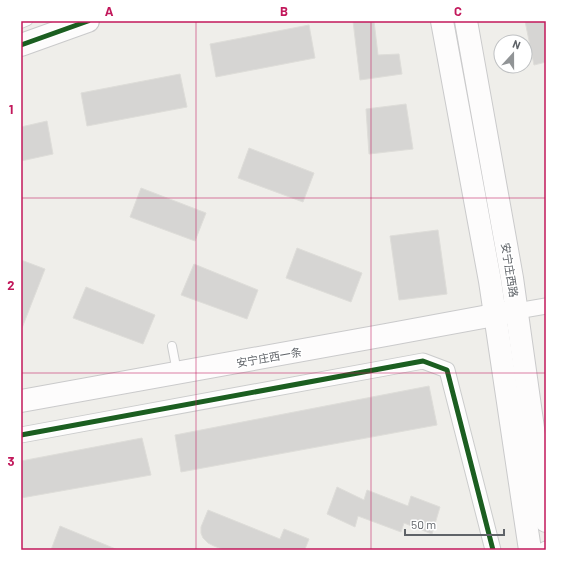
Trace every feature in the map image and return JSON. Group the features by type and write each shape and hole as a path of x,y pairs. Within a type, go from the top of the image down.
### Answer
{"main road":[{"path":"21,45 88,21"},
{"path":"442,21 490,281 530,550"},
{"name":"安宁庄西路","path":"466,21 512,278 546,520"},
{"name":"安宁庄西一条","path":"21,401 516,311"}],"street":[{"path":"516,311 546,306"},
{"path":"21,435 423,361 447,370 492,550"}],"lane":[{"path":"21,24 28,21"},
{"path":"172,346 177,373"}],"building":[{"path":"353,21 374,21 378,55 399,54 402,74 360,80"},
{"path":"525,21 546,21 546,62 534,65 533,34 528,34"},
{"path":"309,25 315,58 216,77 210,44"},
{"path":"180,74 187,107 87,126 81,93"},
{"path":"406,104 413,149 369,154 366,109"},
{"path":"47,121 53,154 21,161 21,127"},
{"path":"249,148 314,173 303,202 238,178"},
{"path":"141,188 206,213 195,241 130,217"},
{"path":"438,230 447,294 399,300 390,236"},
{"path":"297,248 362,273 351,302 286,278"},
{"path":"21,260 45,269 22,328 21,328"},
{"path":"194,264 258,290 247,319 181,295"},
{"path":"86,287 155,315 143,344 73,318"},
{"path":"429,386 437,425 181,472 175,435"},
{"path":"142,438 151,475 21,498 21,461"},
{"path":"337,487 364,500 367,490 408,506 411,496 440,507 432,534 404,523 401,532 358,516 355,527 327,514"},
{"path":"208,510 280,539 284,529 309,539 305,549 307,550 224,550 214,546 203,538 201,533 201,527"},
{"path":"60,526 118,550 51,550"}],"cycle path":[{"path":"21,45 88,21"},
{"path":"21,435 423,361 447,370 493,550"}]}
